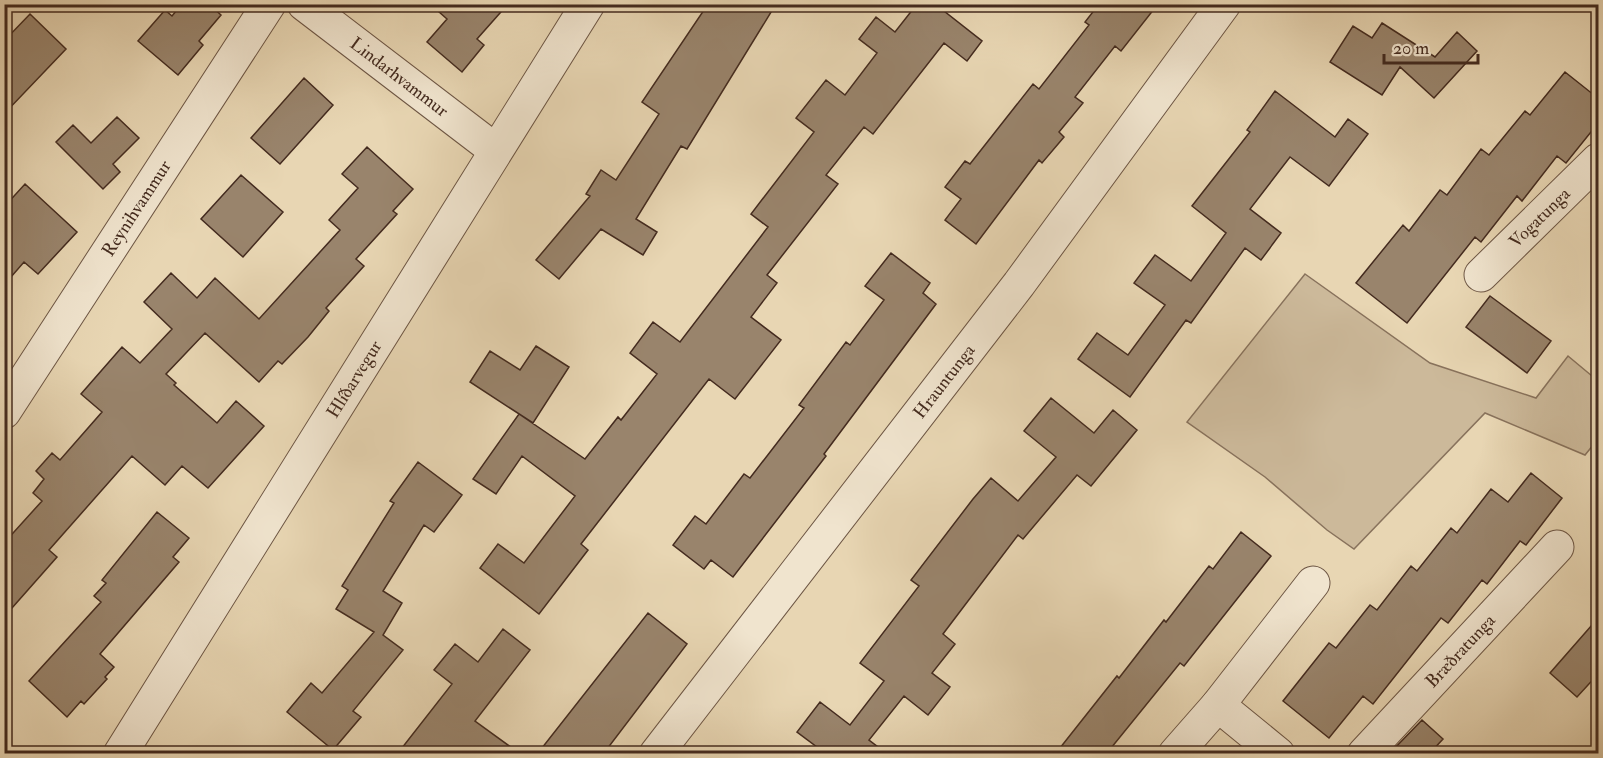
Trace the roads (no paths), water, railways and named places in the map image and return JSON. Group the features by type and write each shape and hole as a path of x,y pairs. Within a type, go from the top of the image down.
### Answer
{"street":[{"name":"Reynihvammur","path":"4,412 269,4"},
{"name":"Lindarhvammur","path":"304,4 495,150"},
{"name":"Hlíðarvegur","path":"120,753 588,4"},
{"name":"Hrauntunga","path":"656,753 1019,284 1224,4"},
{"name":"Vogatunga","path":"1481,275 1599,160"},
{"name":"Bræðratunga","path":"1364,753 1557,547"},
{"path":"1175,753 1218,705 1313,583"},
{"path":"1218,705 1278,753"}]}
